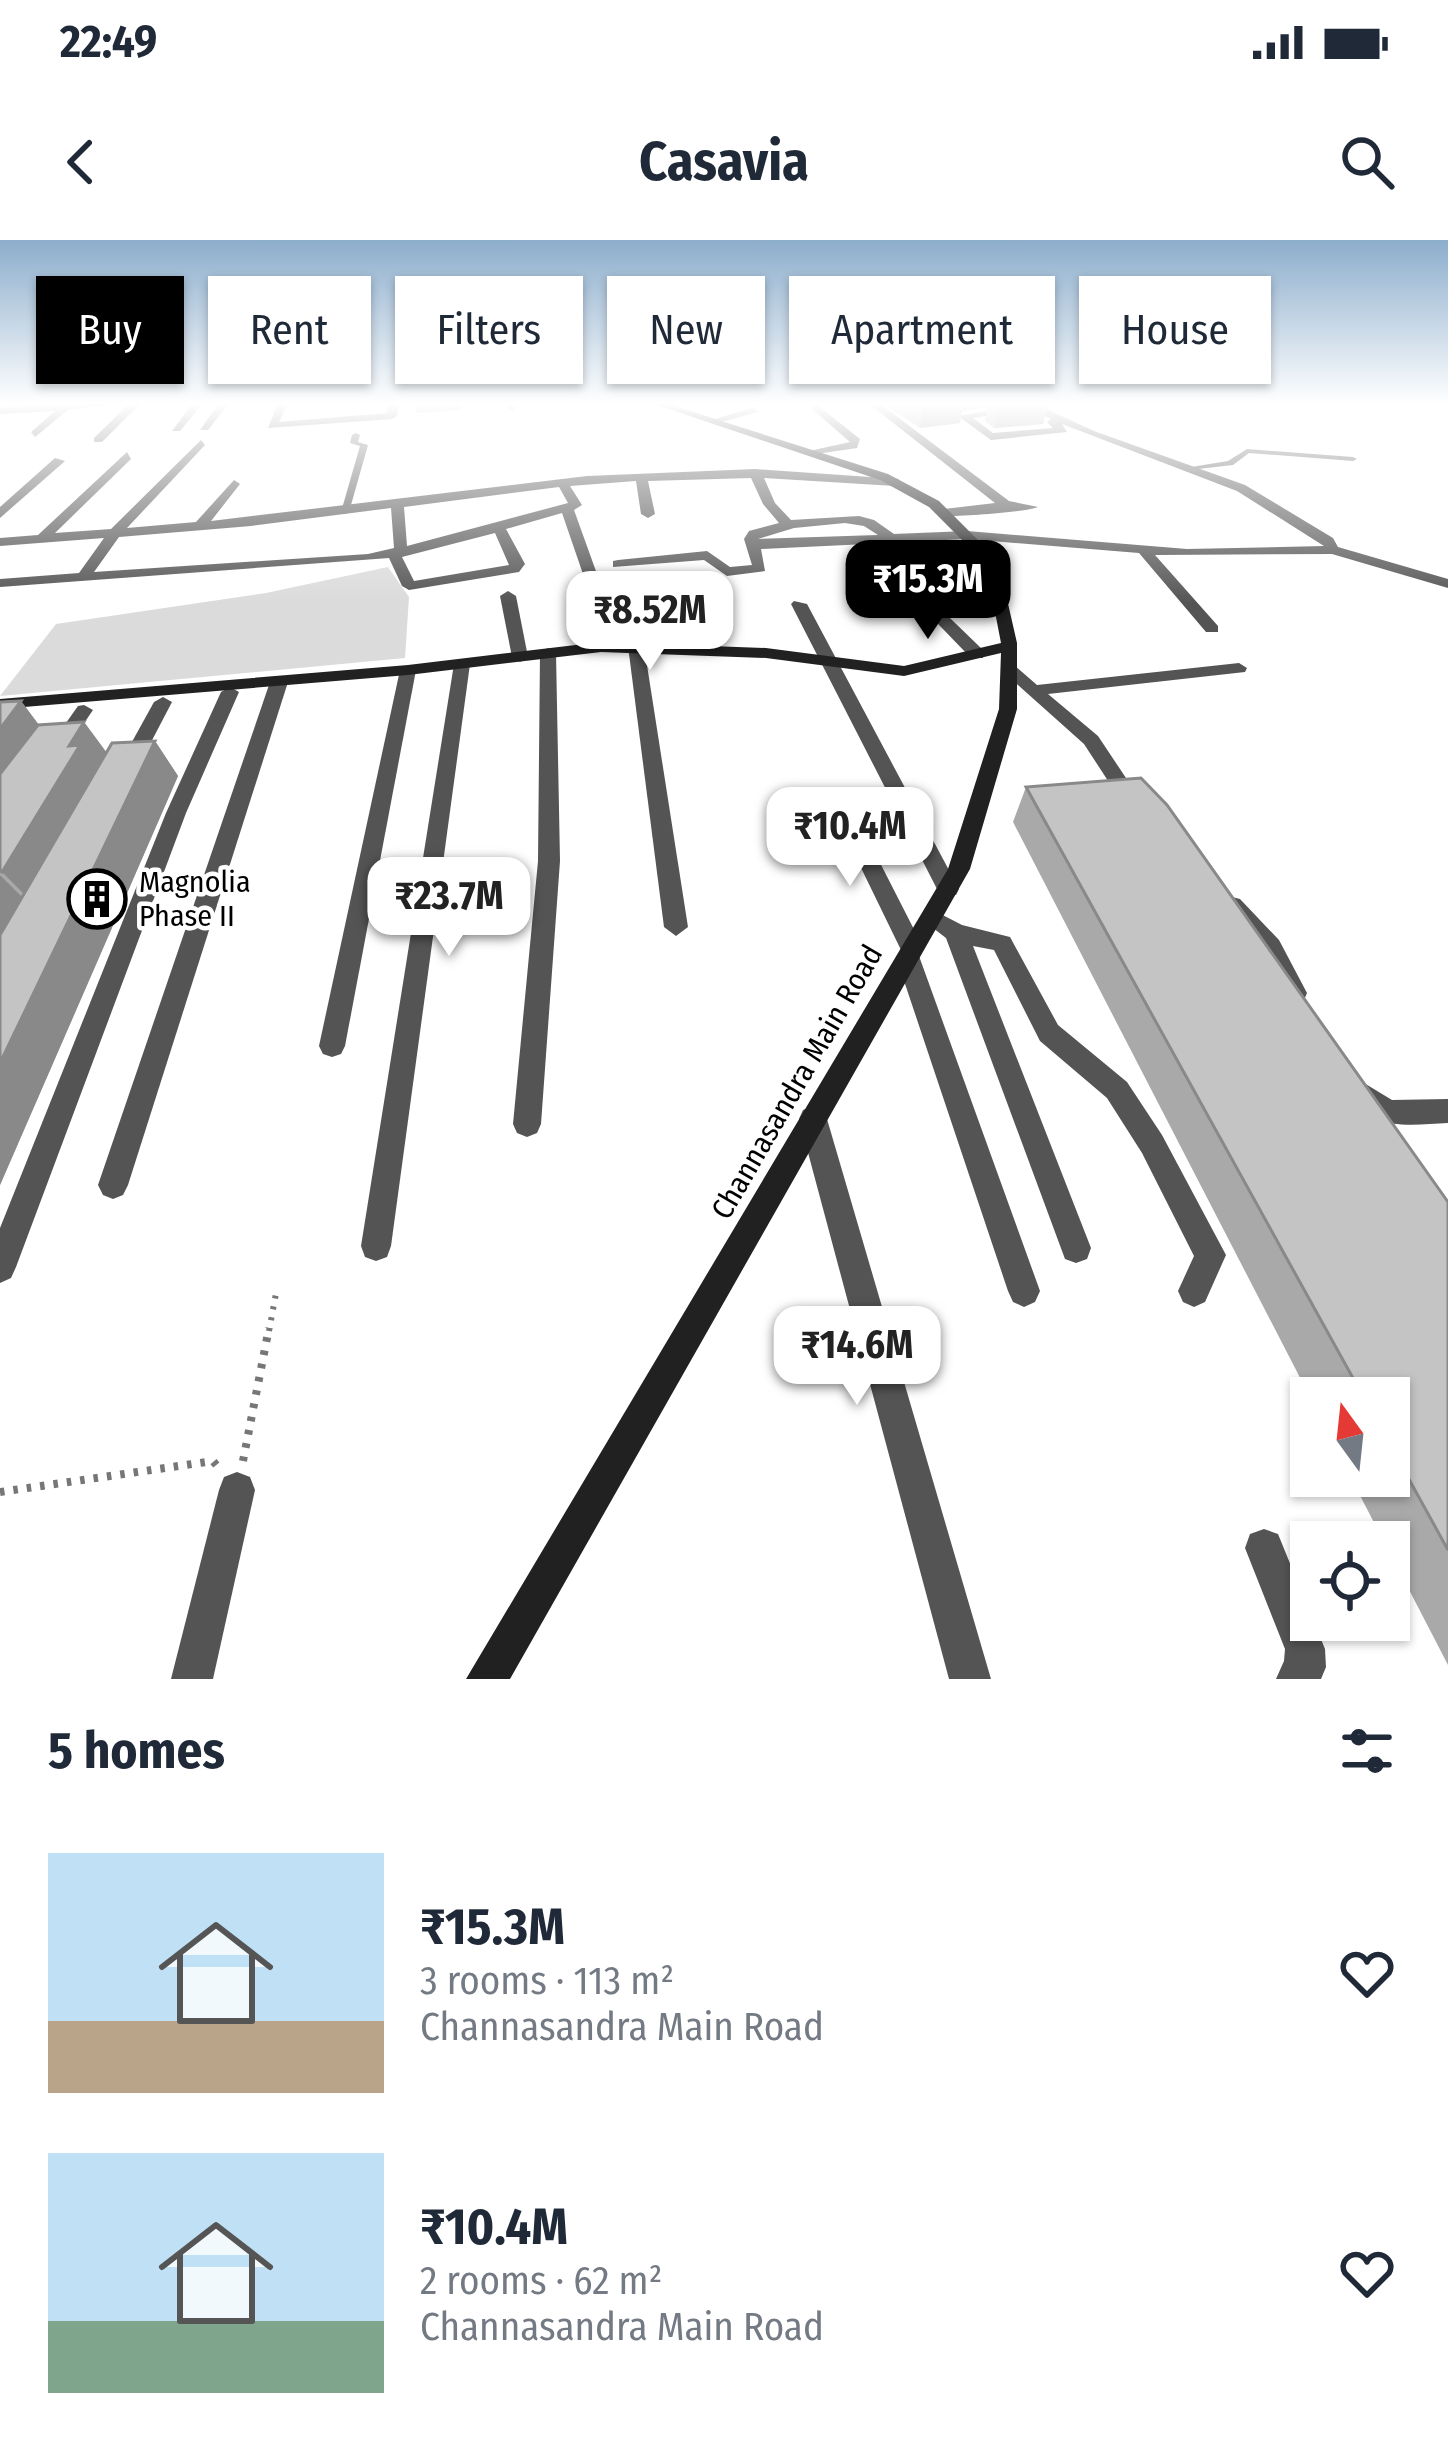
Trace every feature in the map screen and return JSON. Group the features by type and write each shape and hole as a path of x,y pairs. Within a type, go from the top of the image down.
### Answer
{"street":[{"path":"0,514 49,470"},
{"path":"41,540 113,470"},
{"path":"84,577 112,536 171,470"},
{"name":"Channasandra Main Road","path":"487,1679 959,869 1008,709 1009,658 997,586 967,535 944,512 896,482 862,470"},
{"path":"961,470 1006,505"},
{"path":"1194,470 1240,488 1328,541 1333,550"},
{"path":"0,542 112,536 641,478 754,473 896,482"},
{"path":"754,473 769,504 788,525"},
{"path":"641,478 648,514"},
{"path":"199,527 234,484"},
{"path":"0,583 397,553 576,505 563,484"},
{"path":"397,506 397,553 409,586 514,569 518,564 500,528"},
{"path":"944,512 1031,507"},
{"path":"567,508 590,574"},
{"path":"618,564 707,554 727,572 760,568 754,534 788,525 862,520 926,574"},
{"path":"753,545 967,535 1144,551 1333,550 1448,582"},
{"path":"1144,551 1212,629"},
{"path":"917,594 976,654"},
{"path":"508,596 520,657"},
{"path":"799,604 948,889"},
{"path":"636,646 676,927"},
{"path":"0,704 636,646 766,652 904,671 976,654 1009,658 1091,740 1152,825"},
{"path":"527,1124 549,861 548,653"},
{"path":"376,1246 462,664"},
{"path":"1038,690 1239,668"},
{"path":"332,1046 408,670"},
{"path":"0,717 159,703 279,682"},
{"path":"112,1186 279,682"},
{"path":"0,1267 176,813 230,692"},
{"path":"112,784 159,703"},
{"path":"49,760 84,710"},
{"path":"838,802 910,953 1024,1291"},
{"path":"1218,892 1271,946 1302,1009"},
{"path":"931,918 956,933 1002,943 1049,1033 1117,1090 1152,1144 1210,1255 1194,1292"},
{"path":"956,933 1076,1248"},
{"path":"1347,1079 1388,1113 1446,1119"},
{"path":"814,1119 970,1679"},
{"path":"192,1679 237,1490"},
{"path":"1264,1548 1305,1649 1305,1667 1298,1679"}],"lane":[{"path":"345,512 357,470"}],"path":[{"path":"237,1490 277,1288"},
{"path":"0,1492 213,1461 237,1490"}],"shaded area":[{"path":"388,567 409,597 405,658 0,696 56,624 266,593"}],"building":[{"path":"21,701 0,729 0,702"},
{"path":"84,722 69,746 80,745 0,871 0,774 38,725"},
{"path":"155,741 0,1063 0,935 112,743"},
{"path":"1141,778 1167,805 1448,1202 1448,1550 1410,1481 1410,1377 1352,1377 1026,787"}],"place":[{"name":"Magnolia Phase II","path":"97,899"}]}
